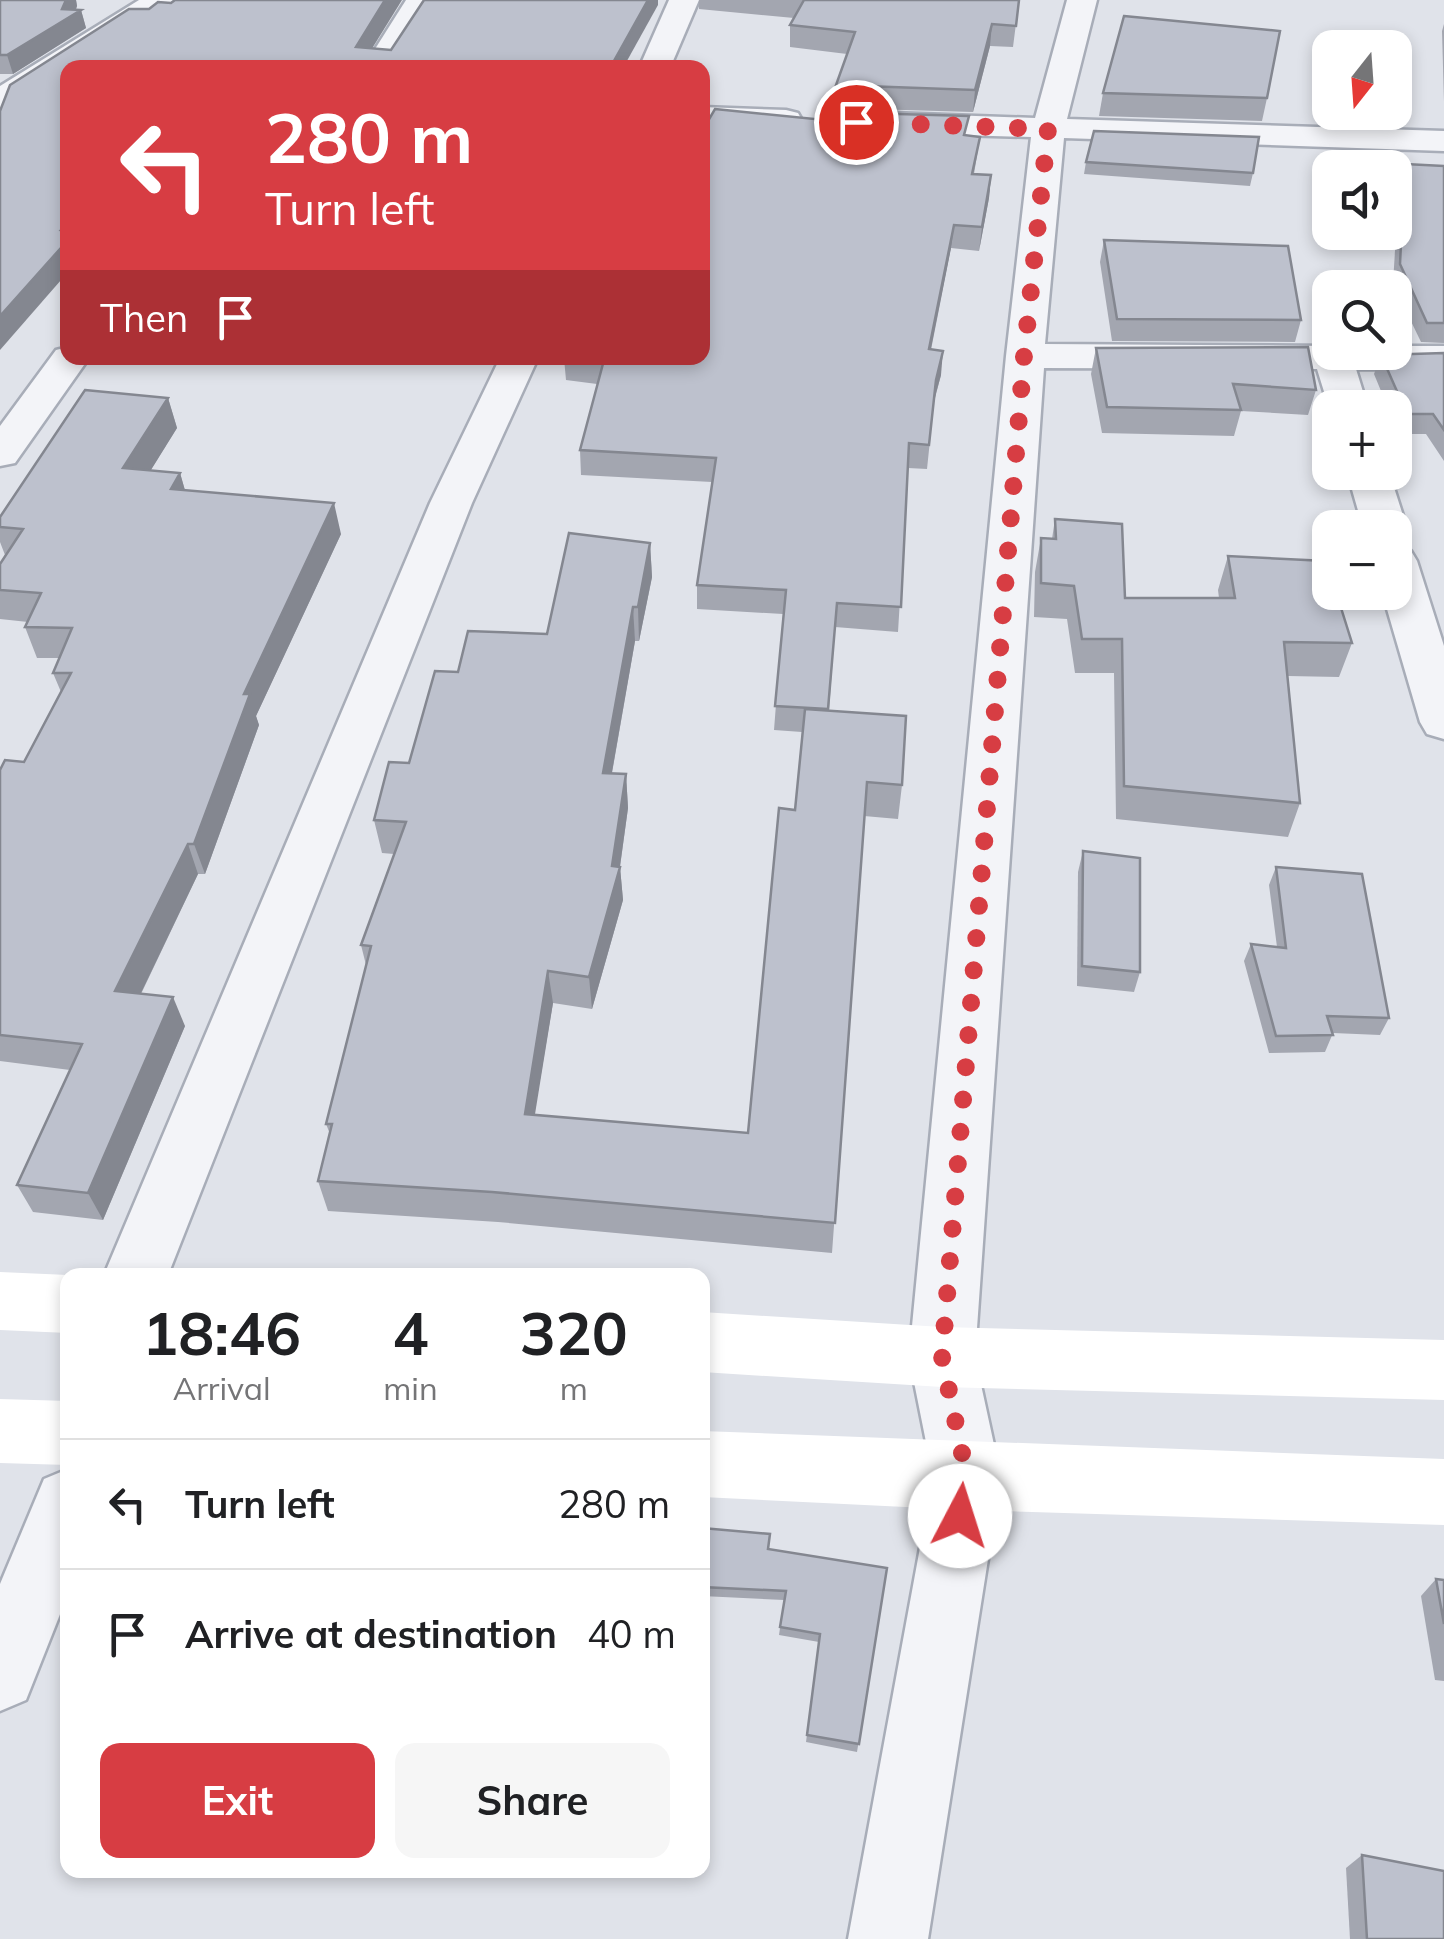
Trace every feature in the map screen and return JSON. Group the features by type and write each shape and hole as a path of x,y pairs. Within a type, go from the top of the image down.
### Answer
{"street":[{"path":"65,60 159,0"},
{"path":"383,60 422,0"},
{"path":"658,60 684,0"},
{"path":"888,1939 967,1477 942,1357 1024,356 1048,129 1082,0"},
{"path":"5,98 60,63"},
{"path":"5,98 60,98"},
{"path":"710,117 818,121"},
{"path":"856,122 1444,140"},
{"path":"1024,356 1312,358"},
{"path":"1412,358 1444,358"},
{"path":"0,454 65,365"},
{"path":"139,1268 451,503 516,365"},
{"path":"1410,610 1444,722"},
{"path":"0,1301 60,1304"},
{"path":"710,1342 942,1357 1444,1370"},
{"path":"0,1431 60,1433"},
{"path":"710,1464 1444,1492"},
{"path":"0,1674 60,1524"}],"building":[{"path":"0,0 66,0 62,9 81,10 7,55 0,55"},
{"path":"385,0 356,47 391,50 424,0 648,0 614,60 60,60 60,249 0,316 0,111 10,85 129,9 171,3"},
{"path":"804,0 1019,0 1016,26 992,24 975,90 836,85 855,32 790,25"},
{"path":"1124,16 1280,31 1267,98 1103,93"},
{"path":"715,109 824,120 826,112 969,116 964,135 980,137 972,174 991,175 982,227 954,225 929,349 943,351 929,445 909,443 901,607 837,603 828,709 775,706 786,590 697,585 716,458 580,450 603,365 710,365 710,117"},
{"path":"1094,131 1259,137 1253,173 1086,162"},
{"path":"1412,164 1444,166 1444,323 1427,323 1412,290 1412,270 1403,270 1401,250 1412,250"},
{"path":"1104,240 1288,246 1301,320 1117,319"},
{"path":"1308,347 1316,390 1233,384 1241,410 1107,407 1096,348"},
{"path":"1444,353 1444,430 1433,414 1412,414 1412,390 1396,390 1388,370 1412,370 1412,354"},
{"path":"85,390 168,398 123,468 180,473 171,489 334,503 244,694 250,694 194,844 188,844 115,991 173,997 88,1193 17,1185 82,1044 0,1035 0,770 5,760 24,762 71,673 53,673 72,628 25,627 41,593 0,590 0,564 23,529 0,527 0,517"},
{"path":"1055,519 1122,524 1125,598 1235,598 1228,556 1312,560 1312,610 1342,610 1352,643 1284,642 1300,803 1124,786 1122,639 1082,639 1074,586 1041,583 1041,538 1056,539"},
{"path":"569,533 650,543 638,607 633,607 603,773 626,774 612,866 620,867 589,977 548,971 525,1114 748,1133 779,808 795,810 805,709 906,716 902,785 867,782 835,1223 492,1192 318,1181 332,1124 326,1124 371,946 361,945 406,822 374,820 389,762 409,763 435,671 458,672 468,631 547,634"},
{"path":"1083,851 1140,858 1140,972 1082,966"},
{"path":"1276,867 1362,874 1389,1018 1327,1016 1333,1035 1276,1036 1251,944 1286,948"},
{"path":"710,1529 770,1534 768,1549 887,1568 859,1744 807,1735 820,1634 780,1627 786,1591 710,1587"},
{"path":"1436,1579 1444,1580 1444,1624"},
{"path":"1362,1855 1444,1871 1444,1939 1367,1939"}],"route":[{"path":"856,122 1048,129 1024,356 942,1357 967,1477 960,1516"}]}
